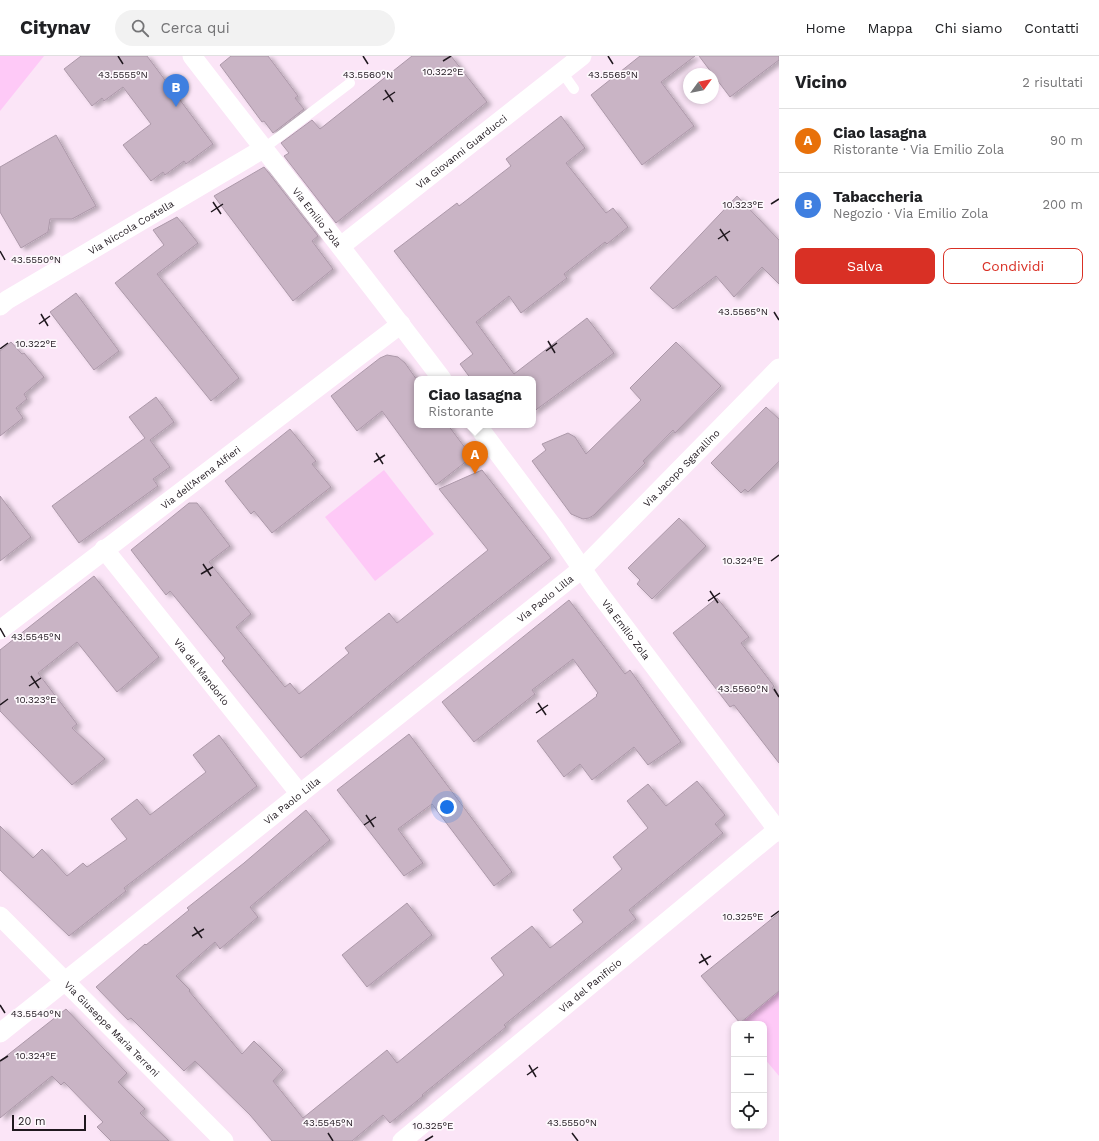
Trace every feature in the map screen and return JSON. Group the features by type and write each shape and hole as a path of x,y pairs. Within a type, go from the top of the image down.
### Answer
{"street":[{"name":"Via Emilio Zola","path":"192,56 263,149 341,246 440,376"},
{"name":"Via Giovanni Guarducci","path":"341,246 582,56"},
{"name":"Via Niccola Costella","path":"0,306 7,300 263,149"},
{"name":"Via dell'Arena Alfieri","path":"0,630 104,549 401,324"},
{"name":"Via Jacopo Sgarallino","path":"583,568 779,368"},
{"name":"Via Emilio Zola","path":"479,428 554,528 583,568 596,589 777,826"},
{"name":"Via del Mandorlo","path":"104,549 300,794"},
{"name":"Via Paolo Lilla","path":"0,1033 583,568"},
{"name":"Via del Panificio","path":"402,1141 777,826"},
{"name":"Via Giuseppe Maria Terreni","path":"0,916 224,1141"}],"lane":[{"path":"562,72 574,89"},
{"path":"263,149 350,83"}],"shaded area":[{"path":"0,56 44,56 0,111"},
{"path":"384,470 434,534 375,581 325,517"},
{"path":"779,991 779,1076 767,1062 767,1021 743,1021"}],"building":[{"path":"81,56 147,56 213,144 186,164 184,161 165,175 163,172 151,181 123,145 151,124 123,87 104,101 102,98 92,106 64,69"},
{"path":"231,56 268,56 298,96 295,98 304,109 273,133 264,121 262,122 220,65"},
{"path":"412,56 451,56 487,102 336,223 284,156 289,153 281,143 312,120 320,129"},
{"path":"640,56 695,56 661,82 694,126 642,165 591,95"},
{"path":"699,56 779,56 779,60 730,97 719,82 719,68 708,68"},
{"path":"561,116 585,148 566,163 606,213 613,208 628,227 607,244 605,242 564,274 567,278 521,313 509,296 476,322 514,374 587,318 614,353 536,410 536,376 469,376 460,364 473,354 394,251 457,203 459,206 511,166 506,159"},
{"path":"56,135 96,206 72,219 50,219 48,232 21,248 0,212 0,167"},
{"path":"264,167 318,236 312,241 333,269 293,301 214,196"},
{"path":"737,196 779,240 779,284 762,267 734,297 716,276 673,309 650,288"},
{"path":"177,217 198,243 157,274 239,378 211,401 115,283 164,245 153,230"},
{"path":"76,293 119,351 94,370 50,312"},
{"path":"11,342 22,354 24,353 44,377 24,394 27,399 16,408 23,418 0,436 0,351"},
{"path":"676,342 721,386 675,433 673,430 643,461 645,463 594,515 583,519 571,514 532,461 546,450 542,444 568,433 575,437 586,454 641,400 630,388"},
{"path":"387,355 398,357 405,363 414,376 414,428 450,428 472,457 436,485 382,411 357,431 331,396 380,358"},
{"path":"156,397 174,422 150,440 170,467 153,479 158,486 79,543 52,506 145,438 129,417"},
{"path":"766,407 779,419 779,461 748,492 745,489 741,493 711,463"},
{"path":"290,429 316,461 312,464 331,487 272,533 254,511 251,514 225,481"},
{"path":"482,470 551,558 425,656 301,758 222,661 225,658 170,591 166,595 131,550 189,503 197,503 230,546 209,562 251,614 236,627 285,687 290,683 299,694 349,653 345,648 389,613 397,623 488,550 439,489"},
{"path":"0,496 31,537 0,561"},
{"path":"679,518 706,546 652,599 637,584 640,580 628,568"},
{"path":"94,576 159,657 117,692 77,642 38,673 77,724 72,728 105,759 72,785 0,711 0,650"},
{"path":"717,598 749,637 741,643 774,686 772,688 779,697 779,763 734,705 730,707 673,633"},
{"path":"569,600 625,674 630,670 681,742 648,765 634,747 592,780 580,764 564,777 537,741 597,696 596,695 598,693 573,659 532,690 535,694 474,742 442,702"},
{"path":"409,734 512,872 494,886 432,804 398,829 423,863 404,876 337,790"},
{"path":"219,735 257,786 124,888 126,891 69,936 0,870 0,826 33,858 42,849 67,876 83,863 87,867 127,839 111,819 137,799 150,815 206,772 193,755"},
{"path":"697,781 725,815 715,824 723,833 629,910 636,919 504,1025 506,1027 422,1095 423,1096 390,1123 383,1115 352,1141 272,1141 250,1115 195,1061 184,1071 131,1018 128,1020 96,987 145,944 146,945 189,910 187,908 244,863 306,810 330,840 250,907 258,917 220,949 215,942 176,976 190,990 189,991 242,1054 254,1041 283,1070 273,1081 303,1118 387,1050 397,1063 504,975 491,958 532,926 550,948 583,922 573,910 622,869 613,857 648,828 627,801 648,784 666,806"},
{"path":"407,903 432,935 367,987 342,955"},
{"path":"779,913 779,991 742,1021 738,1021 701,976"},
{"path":"66,1009 127,1073 118,1082 145,1109 140,1113 169,1141 111,1141 97,1127 103,1122 64,1082 61,1085 52,1076 0,1118 0,1061"}],"place":[{"name":"Tabaccheria","path":"176,107"},
{"name":"Ciao lasagna","path":"475,474"}]}
